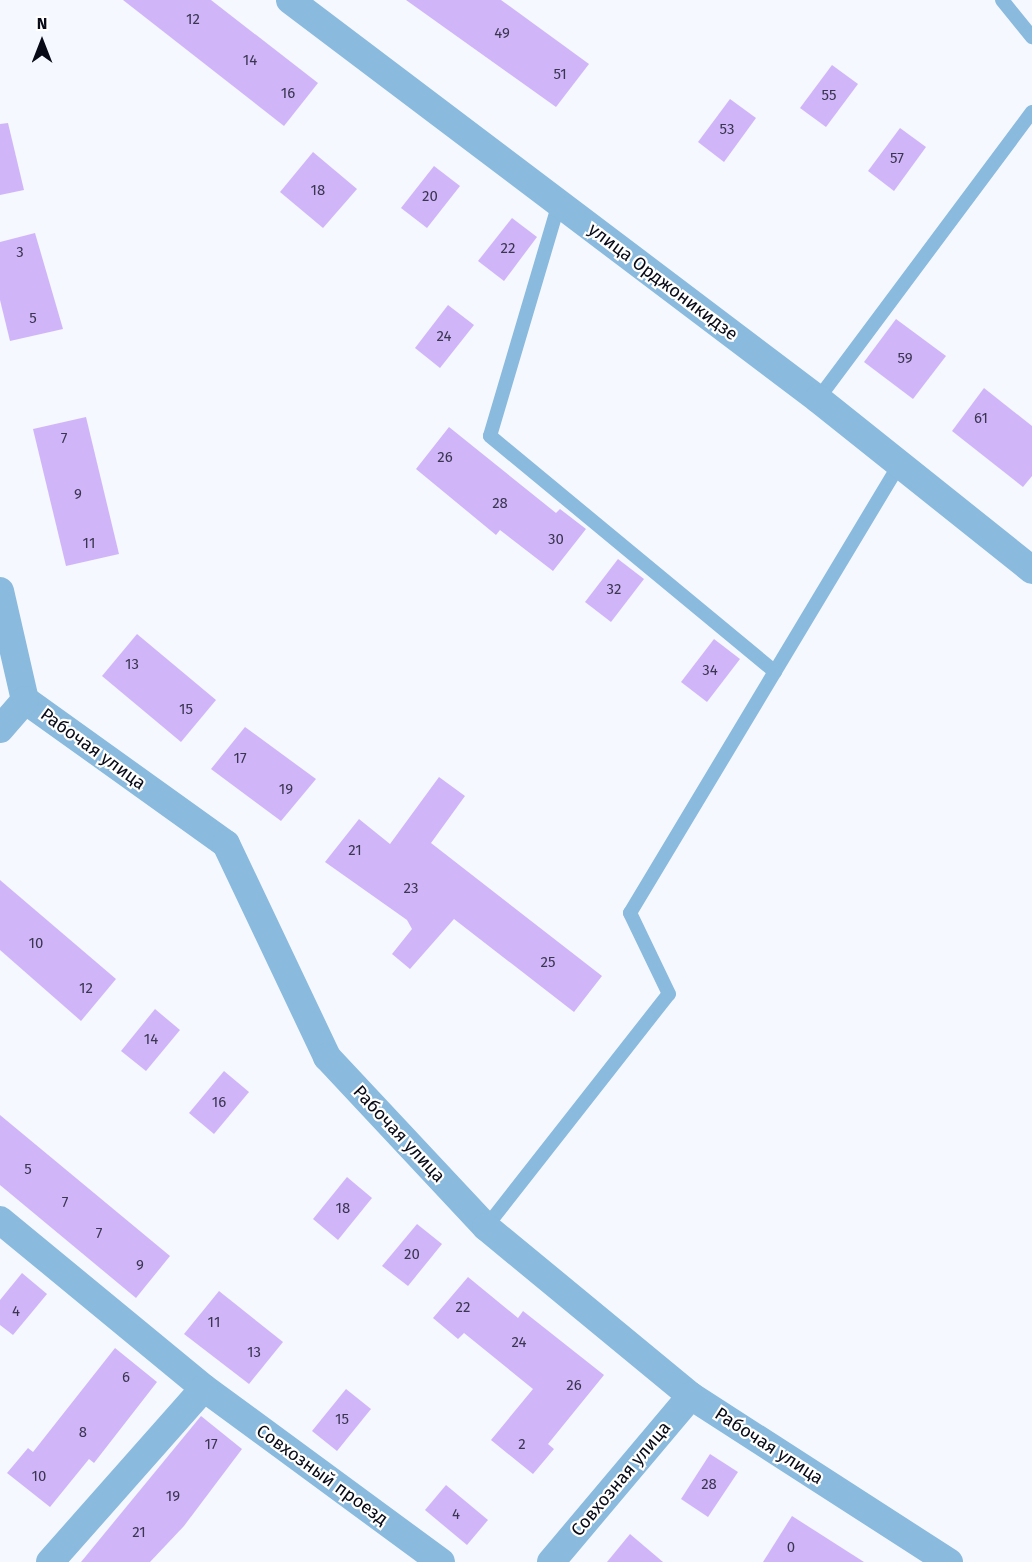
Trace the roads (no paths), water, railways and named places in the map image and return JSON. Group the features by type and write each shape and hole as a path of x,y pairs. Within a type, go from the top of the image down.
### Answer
{"street":[{"name":"улица Орджоникидзе","path":"290,0 818,399 1032,570"},
{"name":"Рабочая улица","path":"0,591 25,700 226,844 327,1057 486,1227 691,1396 949,1562"},
{"path":"0,729 25,700"},
{"name":"Совхозный проезд","path":"0,1220 204,1388 441,1562"},
{"path":"50,1562 204,1388"},
{"name":"Совхозная улица","path":"551,1562 691,1396"}],"lane":[{"path":"1002,0 1032,37"},
{"path":"818,399 1032,112"},
{"path":"559,203 490,436 776,672"},
{"path":"486,1227 669,994 630,913 899,465"}]}
